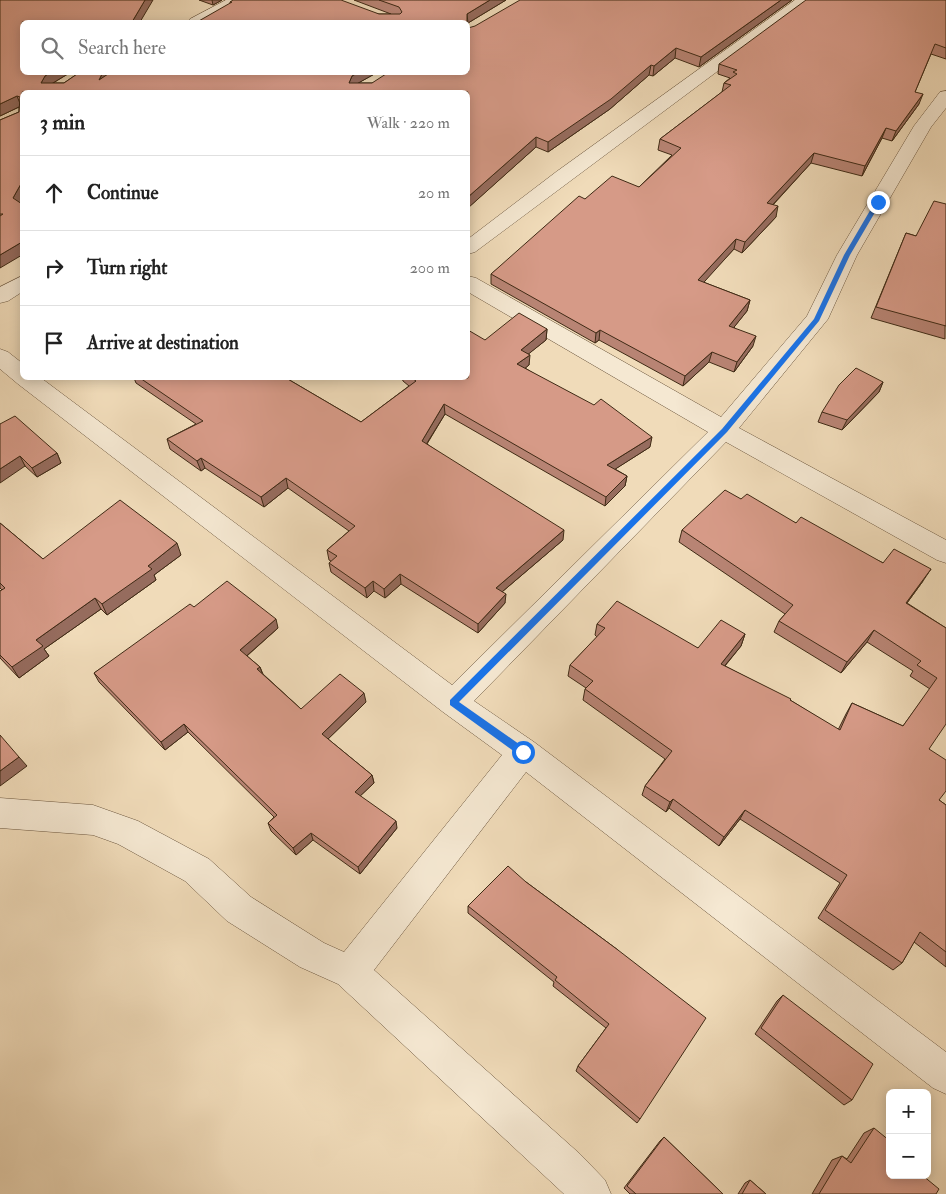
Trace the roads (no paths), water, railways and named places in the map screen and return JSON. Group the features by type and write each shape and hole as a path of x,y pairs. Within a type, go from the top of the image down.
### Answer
{"street":[{"path":"200,20 238,0"},
{"path":"470,246 563,176 805,0"},
{"path":"453,703 724,430 817,319 847,255 923,126 946,96"},
{"path":"0,296 20,284"},
{"path":"470,284 724,430 946,552"},
{"path":"0,357 20,372"},
{"path":"29,380 453,703 523,752 946,1074"},
{"path":"350,972 523,752"},
{"path":"0,813 93,820 127,832 197,870 239,909 304,950 350,972 566,1168 590,1194"}]}
